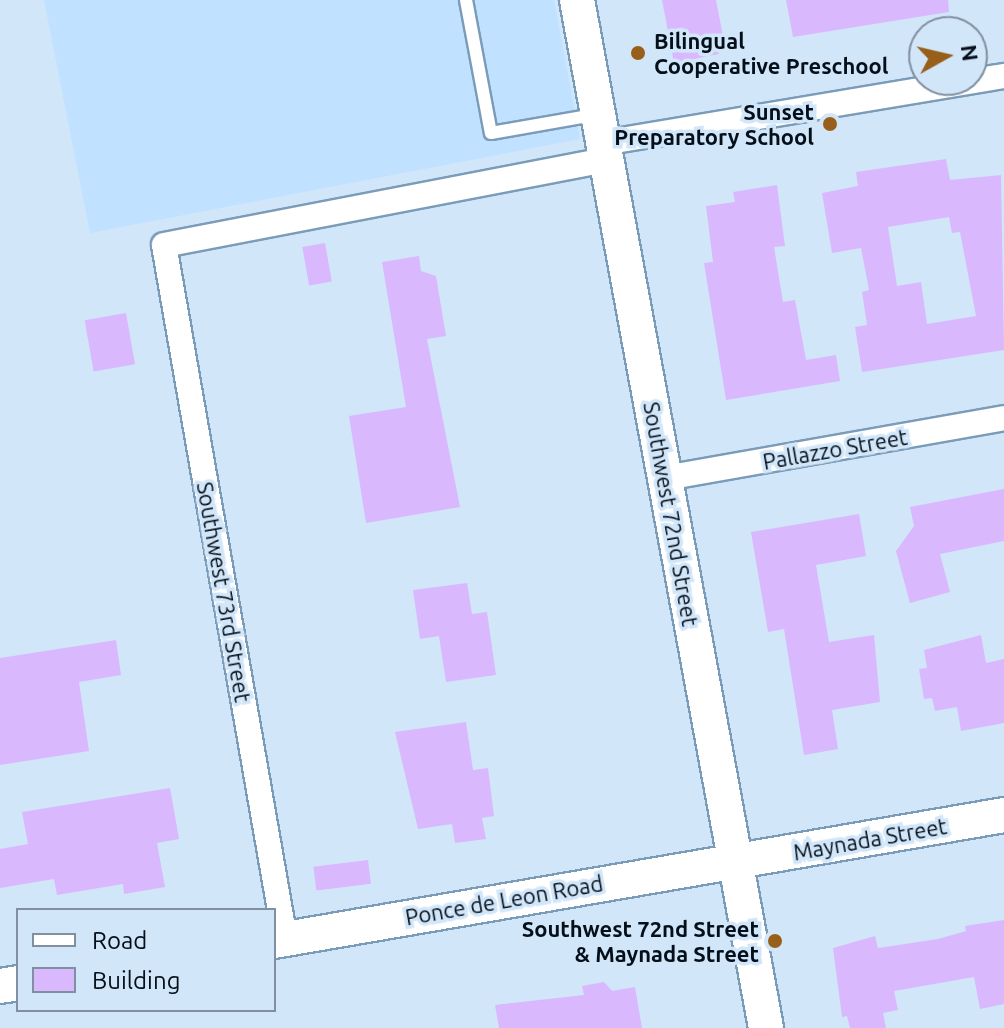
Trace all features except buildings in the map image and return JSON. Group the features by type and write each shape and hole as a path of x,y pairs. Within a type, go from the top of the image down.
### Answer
{"main road":[{"name":"Southwest 72nd Street","path":"577,0 766,1028"},
{"name":"Maynada Street","path":"735,862 1004,815"},
{"name":"Ponce de Leon Road","path":"279,940 735,862"}],"street":[{"path":"602,139 1004,76"},
{"name":"Southwest 73rd Street","path":"274,908 164,245 602,139"},
{"name":"Pallazzo Street","path":"665,478 1004,418"}],"lane":[{"path":"466,0 491,133 602,139"}],"shaded area":[{"path":"44,0 554,0 580,139 90,233"}],"place":[{"name":"Bilingual Cooperative Preschool","path":"638,53"},
{"name":"Sunset Preparatory School","path":"830,124"},
{"name":"Southwest 72nd Street & Maynada Street","path":"775,941"}]}
